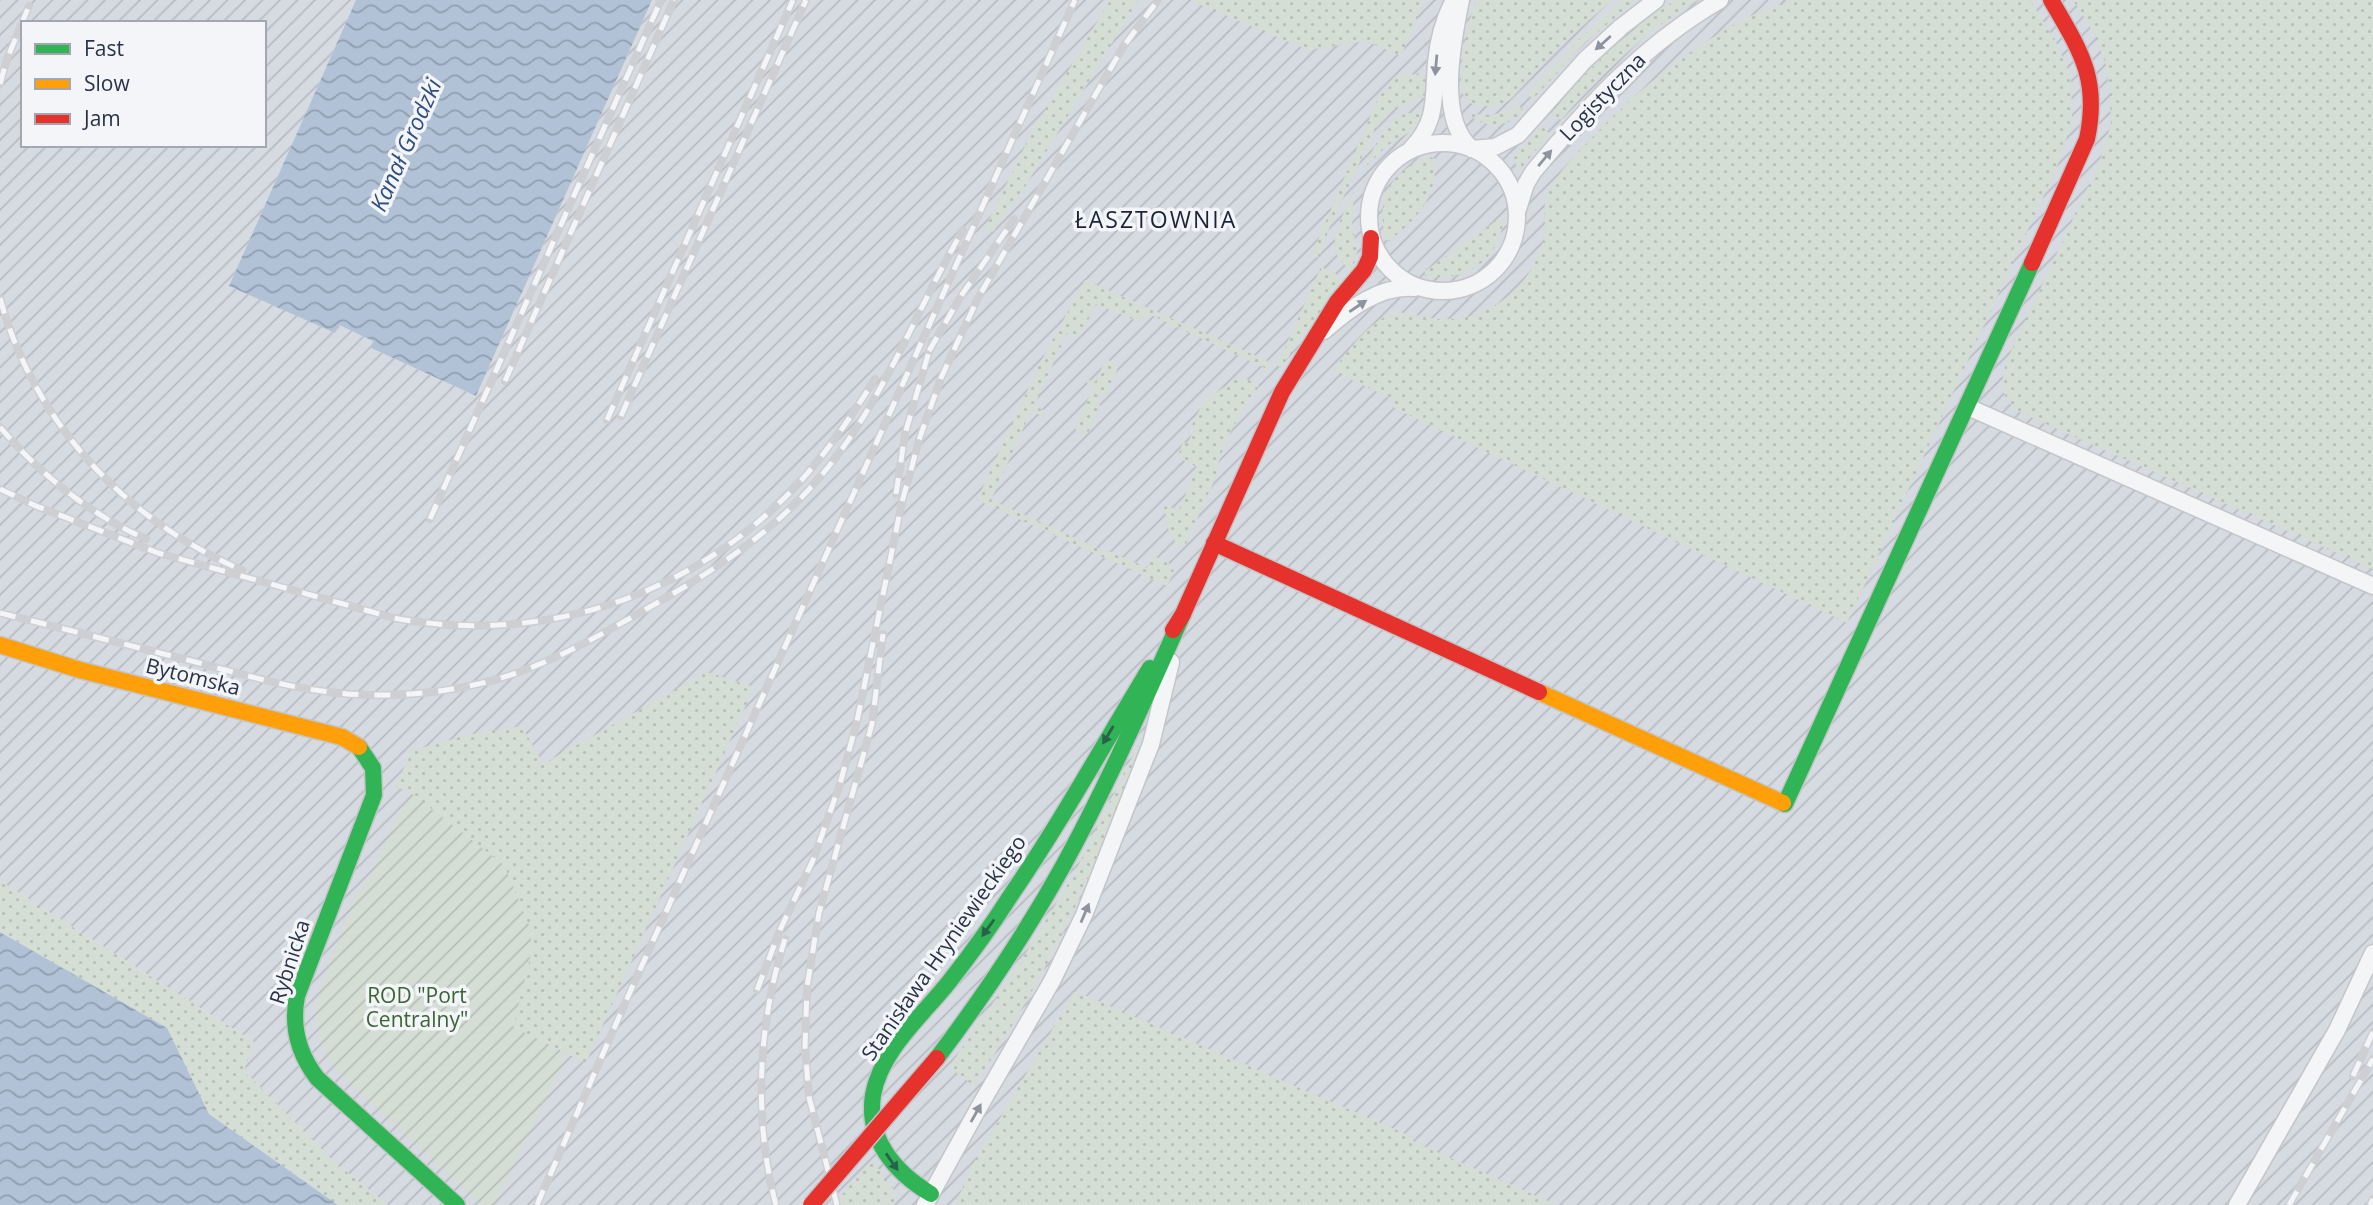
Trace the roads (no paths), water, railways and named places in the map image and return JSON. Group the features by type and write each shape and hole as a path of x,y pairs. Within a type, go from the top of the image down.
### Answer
{"street":[{"path":"1408,151 1429,144 1444,143 1472,149 1485,156 1501,171 1514,197 1517,218 1515,233 1508,253 1489,275 1477,283 1441,292 1420,288 1400,278 1380,257 1371,238 1368,216 1374,188 1386,169 1425,132 1432,117 1440,35 1454,0"},
{"path":"1461,0 1452,56 1452,112 1459,133 1472,149"},
{"name":"Logistyczna","path":"1472,149 1495,147 1518,135 1585,60 1656,0"},
{"name":"Logistyczna","path":"1517,218 1522,195 1531,176 1595,99 1662,39 1720,0"},
{"path":"1214,543 1785,804 1968,407 2087,139 2092,123 2093,94 2087,65 2051,0"},
{"name":"Stanisława Hryniewieckiego","path":"1182,614 1151,744 1084,915 1052,981 928,1200 901,1174 879,1142 872,1110 878,1079 894,1049 962,964 1037,856 1182,614 1279,398 1340,298 1364,270 1370,257 1371,238"},
{"name":"Stanisława Hryniewieckiego","path":"1308,348 1334,323 1376,294 1395,288 1420,288"},
{"path":"1968,407 2373,586"},
{"path":"811,1205 937,1058 1003,966 1063,866 1112,771 1182,614"},
{"name":"Bytomska","path":"0,645 80,670 342,737 359,747 369,759"},
{"name":"Rybnicka","path":"369,759 375,776 374,795 297,996 295,1036 303,1059 317,1078 457,1205"},
{"path":"2237,1205 2337,1030 2373,953"}],"water":[{"name":"Kanał Grodzki","path":"356,0 652,0 476,396 371,348 373,341 339,325 335,333 229,286"},
{"path":"0,932 167,1028 209,1114 338,1205 0,1205"}],"railway":[{"path":"430,519 661,0"},
{"path":"505,381 674,0"},
{"path":"607,420 793,0"},
{"path":"621,416 806,0"},
{"path":"537,1205 1075,0"},
{"path":"757,990 780,930 813,860 840,784 857,721 902,502 920,437 941,378 978,298 1123,47 1158,0"},
{"path":"23,21 29,6"},
{"path":"0,84 21,25"},
{"path":"929,351 961,296 1014,219"},
{"path":"0,613 270,681 363,695 446,690 508,676 550,660 701,577 750,543 795,504 836,457 872,403 963,230"},
{"path":"0,298 15,344 36,386 61,426 90,462 123,495 160,524 199,549 242,570"},
{"path":"896,494 905,434 932,341"},
{"path":"0,489 36,506 158,553 394,618 450,625 505,625 559,618 612,604 663,583 711,557 755,524 796,486 838,435 875,379"},
{"path":"0,427 32,461 85,505 146,539"},
{"path":"837,1205 809,1097 805,1047 807,987 819,913 872,724 883,634"},
{"path":"776,1205 764,1139 762,1072 769,1004 785,939"},
{"path":"2353,1076 2373,1032"},
{"path":"2289,1205 2373,1059"},
{"path":"2370,1205 2373,1199"}],"district":[{"name":"ŁASZTOWNIA","path":"1156,220"}],"park label":[{"name":"ROD \"Port Centralny\"","path":"417,1008"}]}
